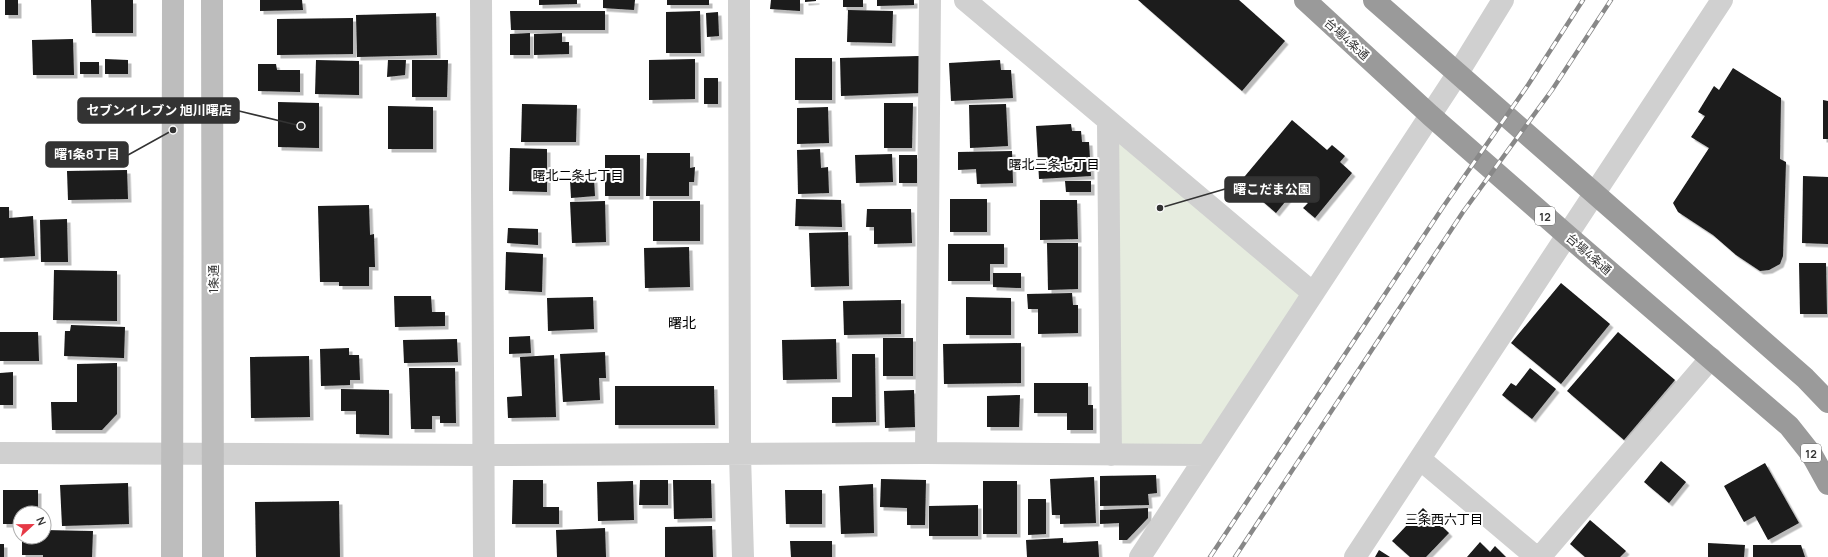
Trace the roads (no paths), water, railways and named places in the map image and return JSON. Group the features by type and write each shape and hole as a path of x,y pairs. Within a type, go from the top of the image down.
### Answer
{"highway":[{"name":"台場4条通","path":"1305,0 1430,115 1789,426 1812,455 1828,484"},
{"path":"1374,0 1596,193 1805,378 1828,402"},
{"path":"1789,426 1828,454"}],"street":[{"path":"172,557 173,0"},
{"name":"1条通","path":"212,0 213,557"},
{"path":"481,0 484,557"},
{"path":"739,0 740,455 742,557"},
{"path":"926,453 930,0"},
{"path":"965,0 1313,294"},
{"path":"1140,557 1458,73 1503,0"},
{"path":"1355,557 1568,236 1722,0"},
{"path":"1108,122 1111,455"},
{"path":"1540,557 1711,358"},
{"path":"0,453 484,455 926,453 1206,455"},
{"path":"1420,458 1536,557"}],"railway":[{"path":"1210,557 1443,207 1528,85 1583,0"},
{"path":"1235,557 1463,212 1552,90 1611,0"}],"place":[{"name":"セブンイレブン 旭川曙店","path":"301,126"},
{"name":"曙1条8丁目","path":"173,130"},
{"name":"曙こだま公園","path":"1160,208"}],"district":[{"name":"曙北三条七丁目","path":"1054,164"},
{"name":"曙北二条七丁目","path":"578,175"},
{"name":"曙北","path":"682,322"},
{"name":"三条西六丁目","path":"1444,519"}]}
